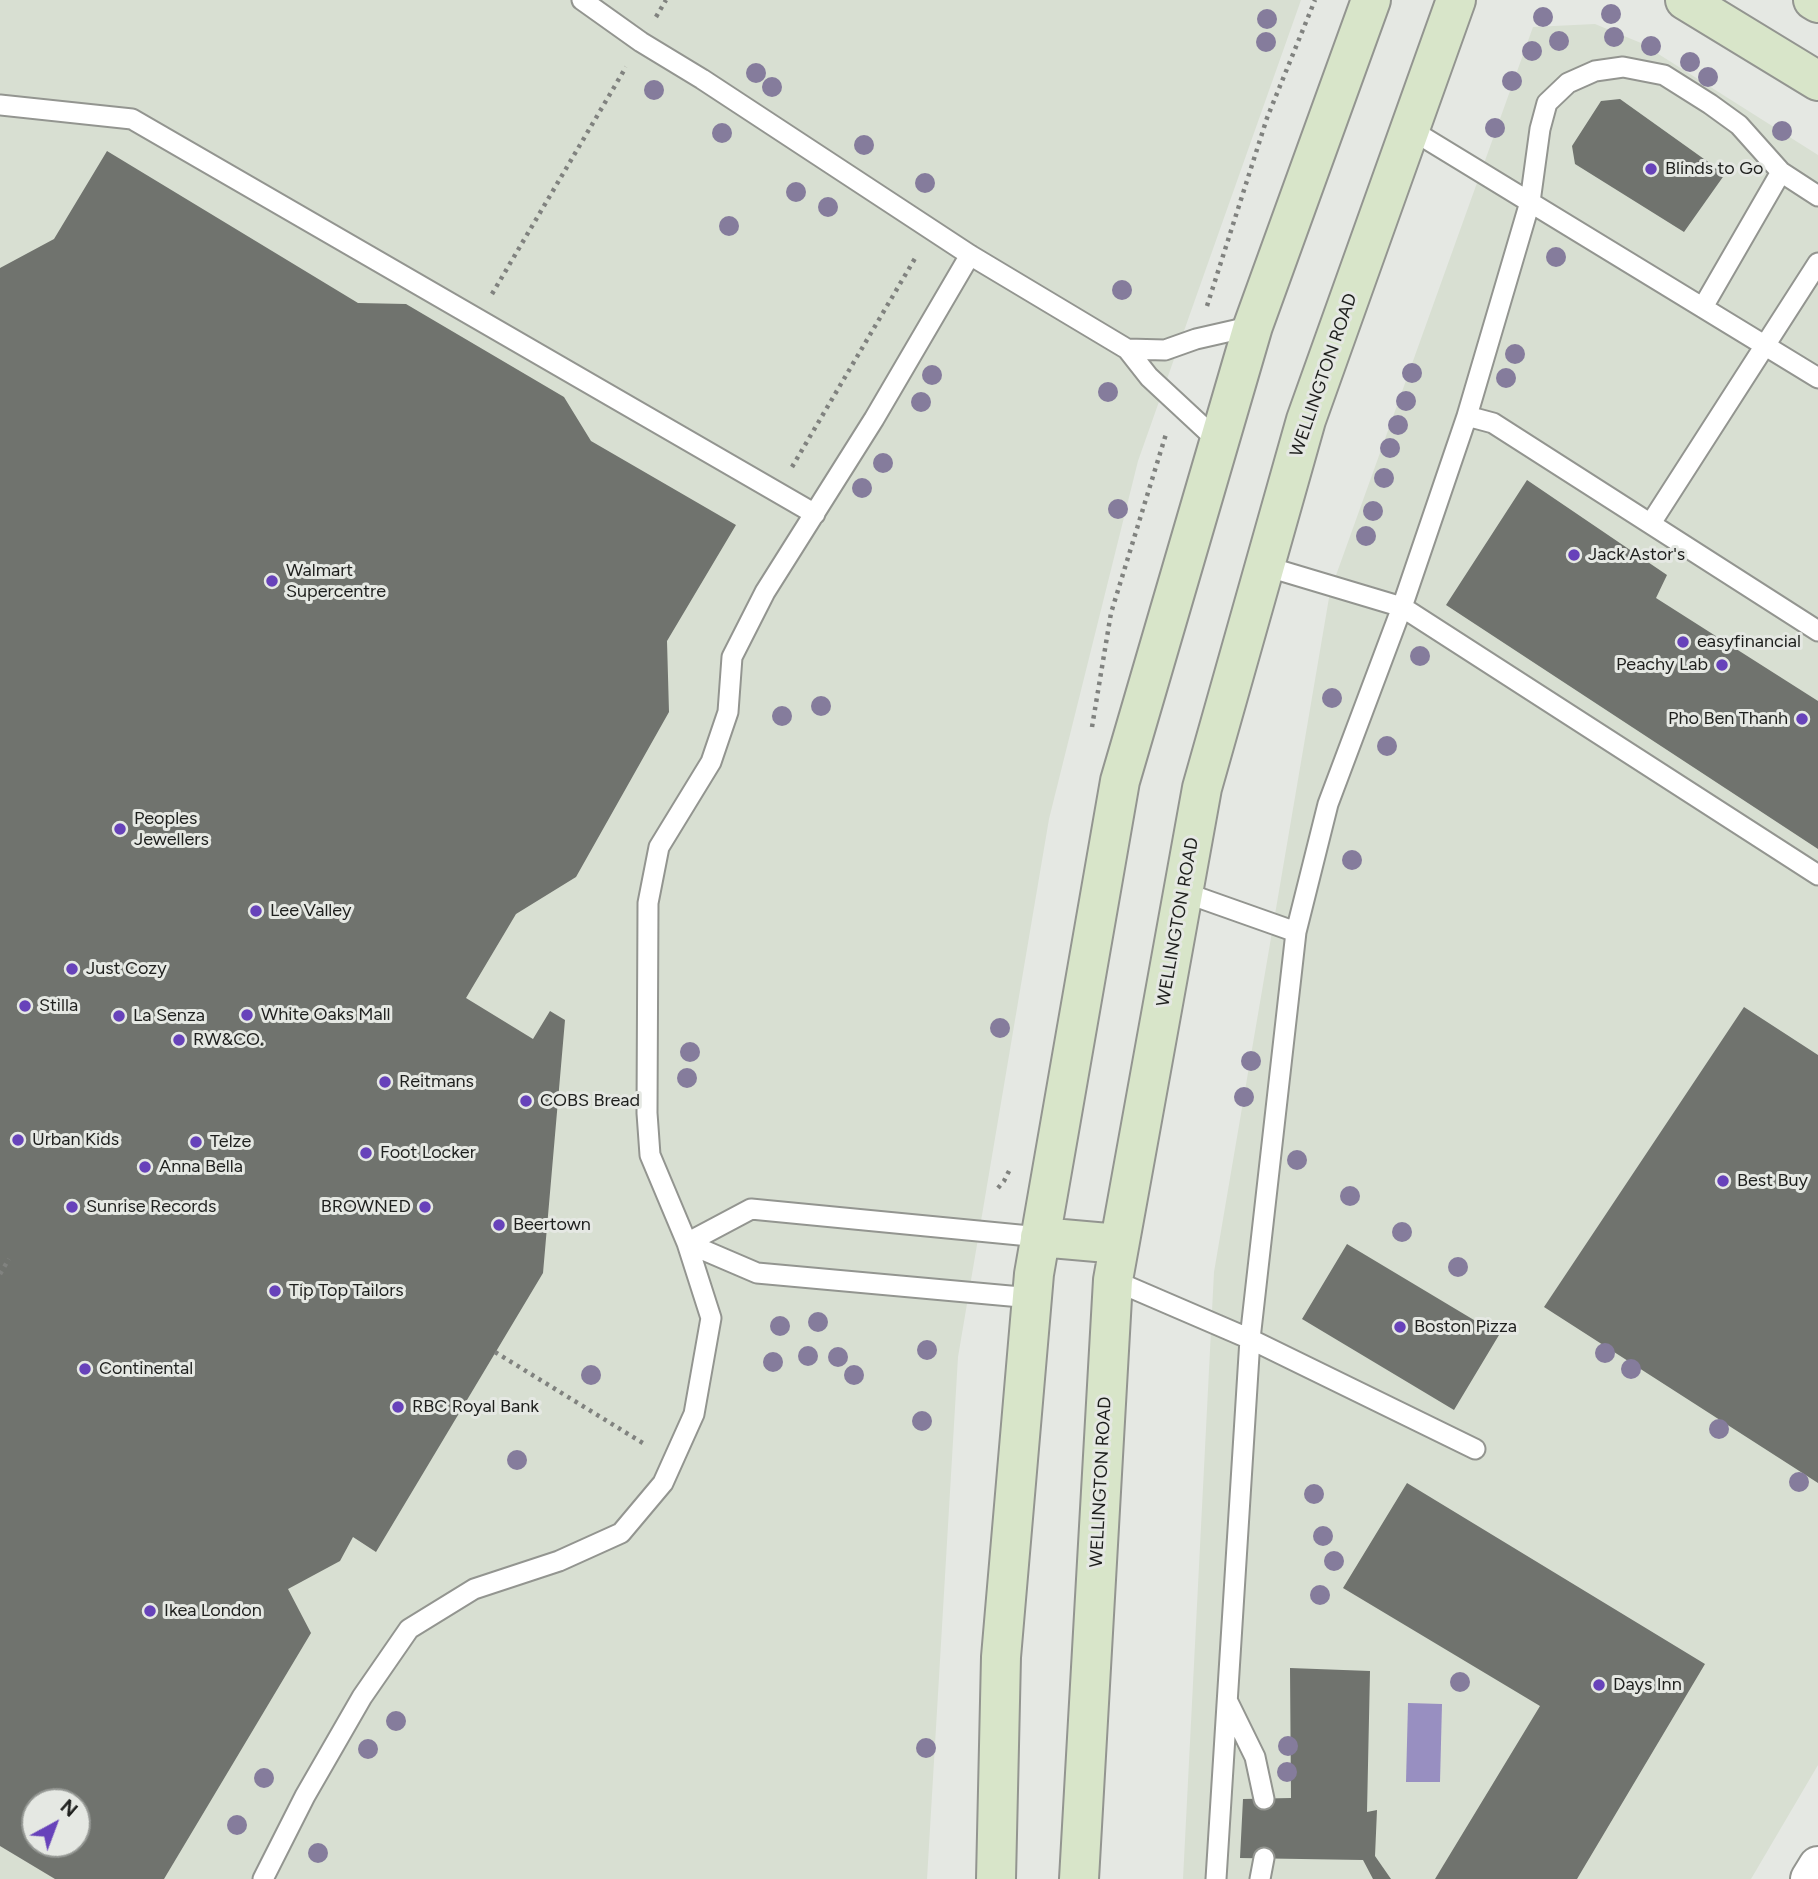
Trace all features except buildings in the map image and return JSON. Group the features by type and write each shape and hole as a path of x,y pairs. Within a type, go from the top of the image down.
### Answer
{"main road":[{"path":"996,1879 1001,1657 1031,1298 1120,781 1253,326 1371,0"},
{"name":"WELLINGTON ROAD","path":"1079,1879 1116,1262 1202,788 1306,421 1456,0"},
{"path":"1685,0 1818,81"},
{"path":"1813,0 1818,3"},
{"path":"1040,1237 1116,1262"}],"street":[{"path":"1811,1879 1818,1867"}],"lane":[{"path":"582,0 641,42 970,255 1127,349 1149,377 1219,442"},
{"path":"1216,1879 1250,1339 1296,932 1328,804 1402,607 1466,416 1530,202 1546,103 1569,83 1595,71 1623,67 1664,75 1739,125 1781,172 1818,196"},
{"path":"0,105 132,119 815,514"},
{"path":"1410,129 1818,378"},
{"path":"1703,307 1781,172"},
{"path":"263,1879 305,1796 362,1697 409,1629 474,1589 559,1561 621,1533 663,1483 694,1414 711,1318 687,1243 650,1155 647,1113 648,903 659,846 711,762 728,712 732,657 765,592 874,419 970,255"},
{"path":"1651,523 1818,263"},
{"path":"1127,349 1165,350 1196,339 1253,326"},
{"path":"1466,416 1493,424 1818,631"},
{"path":"1265,566 1402,607 1818,875"},
{"path":"1183,892 1296,932"},
{"path":"687,1243 751,1209 1040,1237"},
{"path":"687,1243 758,1273 1031,1298"},
{"path":"1116,1262 1250,1339 1475,1449"},
{"path":"1227,1702 1255,1757 1264,1798"},
{"path":"1260,1879 1264,1858"}],"path":[{"path":"477,319 666,0"},
{"path":"776,492 931,230"},
{"path":"0,1274 9,1259"},
{"path":"495,1352 672,1461"}],"shaded area":[{"path":"0,0 1301,0 1138,461 1049,819 958,1357 927,1879 0,1879"},
{"path":"1595,24 1641,43 1818,155 1818,1765 1751,1879 1183,1879 1214,1272 1330,592 1533,27"},
{"path":"1408,1703 1442,1704 1440,1782 1406,1782"}],"place":[{"name":"Blinds to Go","path":"1651,169"},
{"name":"Jack Astor's","path":"1574,555"},
{"name":"Walmart Supercentre","path":"272,581"},
{"name":"easyfinancial","path":"1683,642"},
{"name":"Peachy Lab","path":"1722,665"},
{"name":"Pho Ben Thanh","path":"1802,719"},
{"name":"Peoples Jewellers","path":"120,829"},
{"name":"Lee Valley","path":"256,911"},
{"name":"Just Cozy","path":"72,969"},
{"name":"Stilla","path":"25,1006"},
{"name":"White Oaks Mall","path":"247,1015"},
{"name":"La Senza","path":"119,1016"},
{"name":"RW&CO.","path":"179,1040"},
{"name":"Reitmans","path":"385,1082"},
{"name":"COBS Bread","path":"526,1101"},
{"name":"Urban Kids","path":"18,1140"},
{"name":"Telze","path":"196,1142"},
{"name":"Foot Locker","path":"366,1153"},
{"name":"Anna Bella","path":"145,1167"},
{"name":"Best Buy","path":"1723,1181"},
{"name":"Sunrise Records","path":"72,1207"},
{"name":"BROWNED","path":"425,1207"},
{"name":"Beertown","path":"499,1225"},
{"name":"Tip Top Tailors","path":"275,1291"},
{"name":"Boston Pizza","path":"1400,1327"},
{"name":"Continental","path":"85,1369"},
{"name":"RBC Royal Bank","path":"398,1407"},
{"name":"Ikea London","path":"150,1611"},
{"name":"Days Inn","path":"1599,1685"}]}
